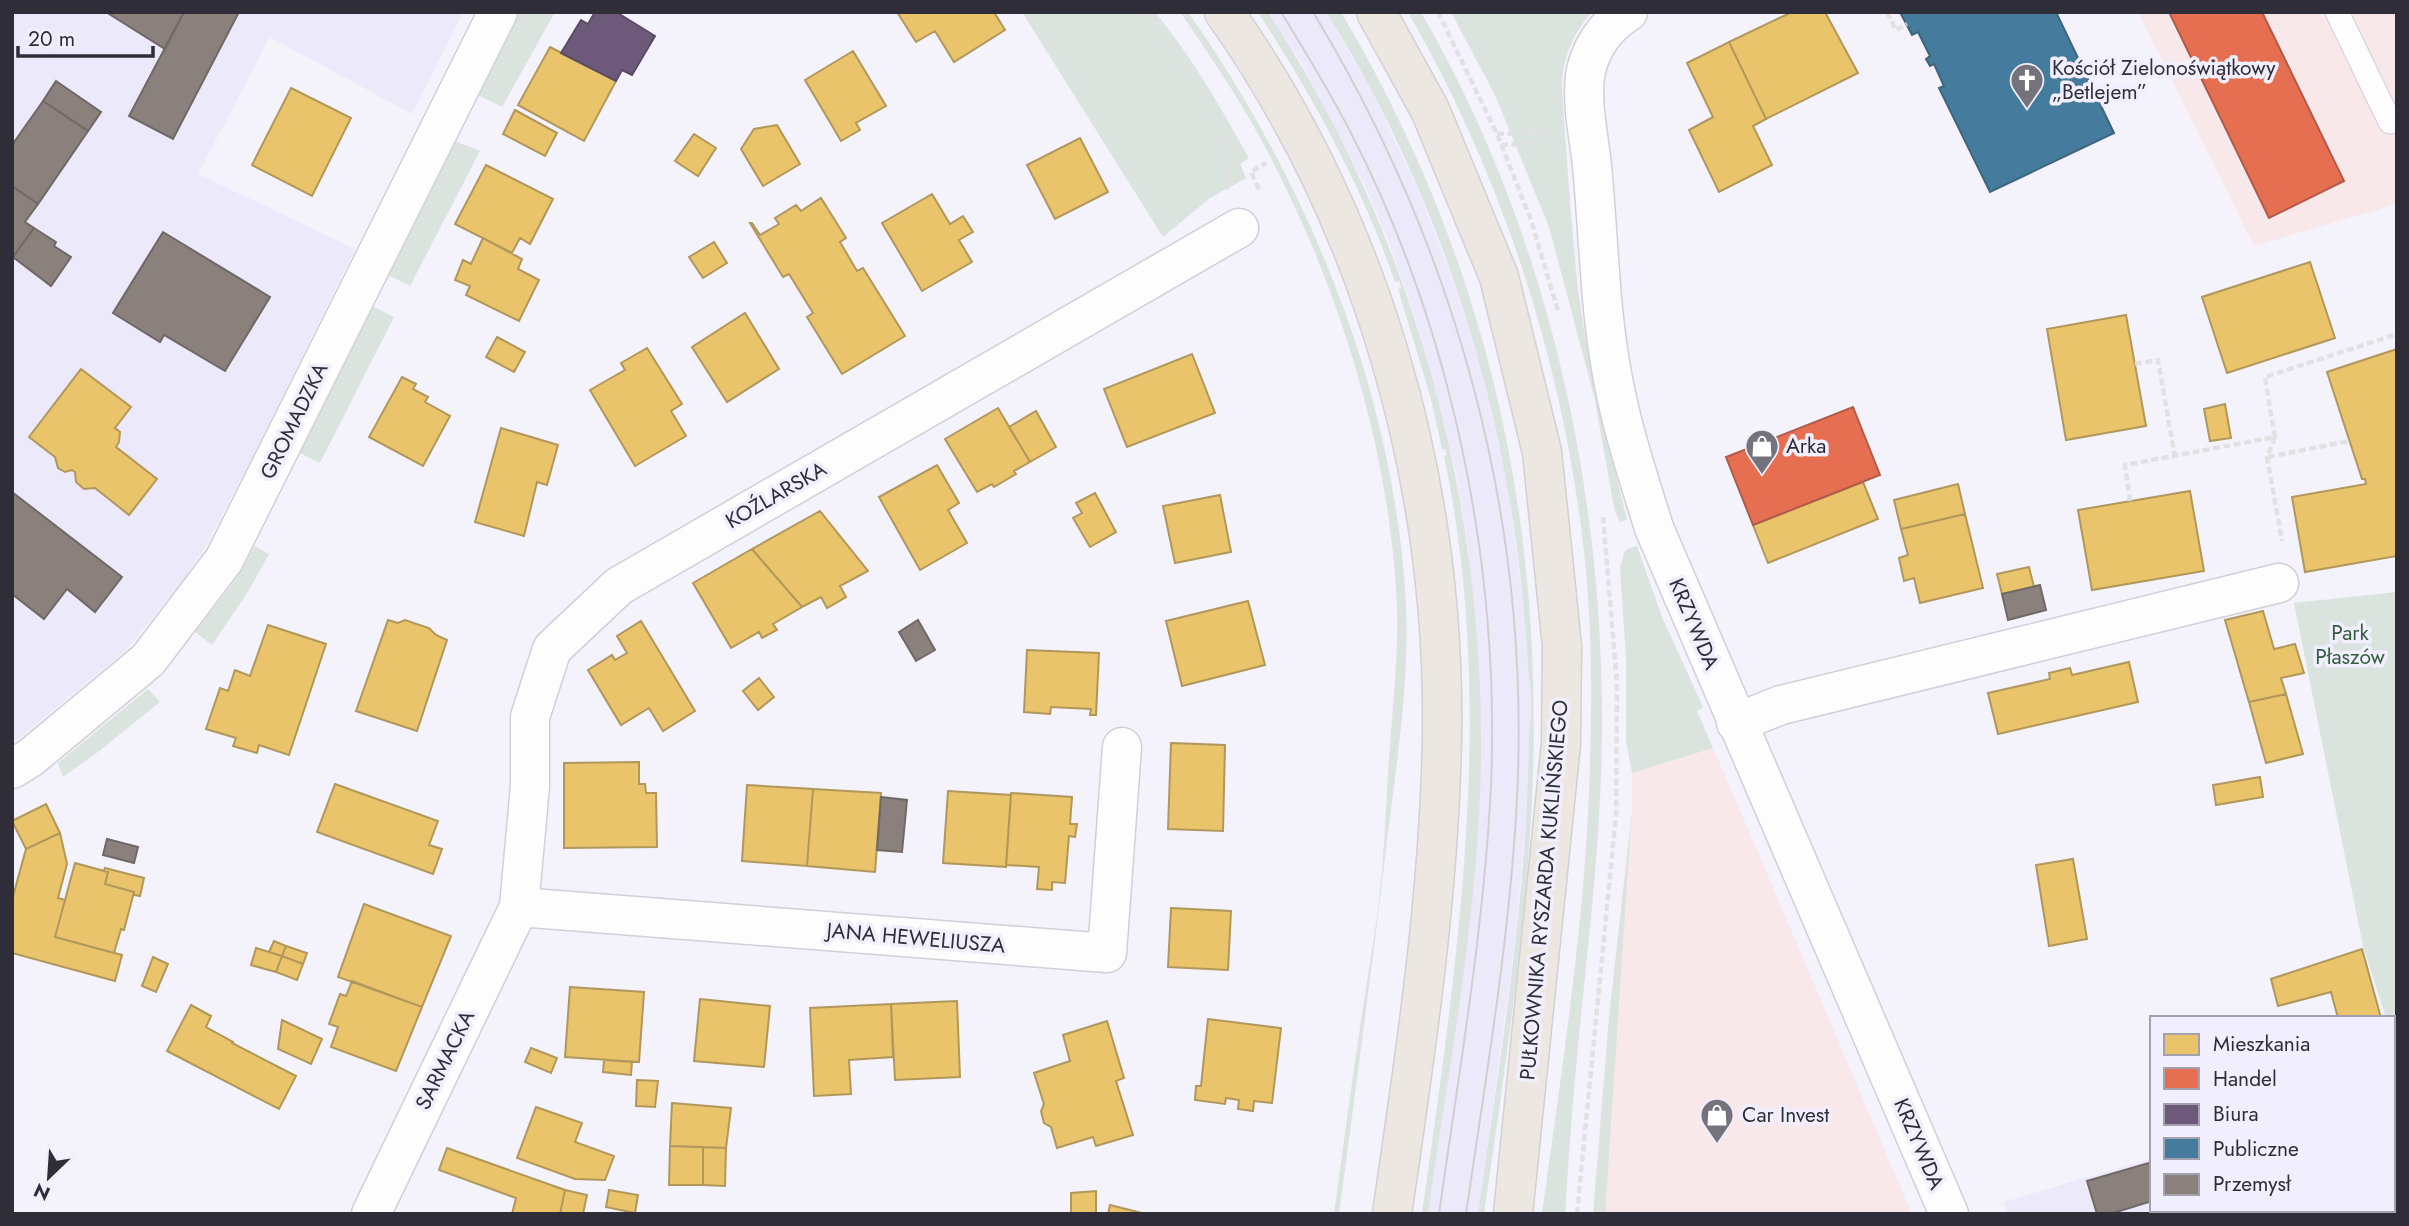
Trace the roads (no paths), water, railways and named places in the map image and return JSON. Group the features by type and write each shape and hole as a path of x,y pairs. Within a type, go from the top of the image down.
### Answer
{"main road":[{"path":"1224,12 1252,52 1309,150 1342,223 1371,298 1397,378 1417,466 1436,584 1442,727 1436,847 1427,952 1392,1214"},
{"name":"PUŁKOWNIKA RYSZARDA KUKLIŃSKIEGO","path":"1376,12 1430,110 1499,277 1542,452 1562,646 1562,743 1513,1214"}],"street":[{"name":"GROMADZKA","path":"12,769 30,758 149,660 224,560 498,12"},
{"name":"KRZYWDA","path":"1628,12 1615,20 1591,54 1585,75 1584,96 1613,379 1654,528 1949,1214"},
{"name":"KOŹLARSKA","path":"519,907 530,786 530,717 552,649 619,586 1233,212"},
{"path":"1737,723 1781,705 2281,566"},
{"name":"JANA HEWELIUSZA","path":"519,907 1107,953 1122,747"},
{"name":"SARMACKA","path":"371,1214 519,907"}],"lane":[{"path":"2336,12 2390,122"}],"tram line":[{"path":"1281,12 1350,131 1386,207 1416,286 1442,366 1462,449 1477,533 1487,617 1492,701 1488,839 1477,947 1439,1214"},
{"path":"1313,12 1364,103 1408,196 1445,292 1474,390 1497,490 1511,591 1518,694 1514,850 1496,1006 1466,1214"}],"place":[{"name":"Kościół Zielonoświątkowy „Betlejem”","path":"2027,110"},
{"name":"Arka","path":"1762,476"},
{"name":"Car Invest","path":"1717,1145"}],"park label":[{"name":"Park Płaszów","path":"2350,645"}]}
